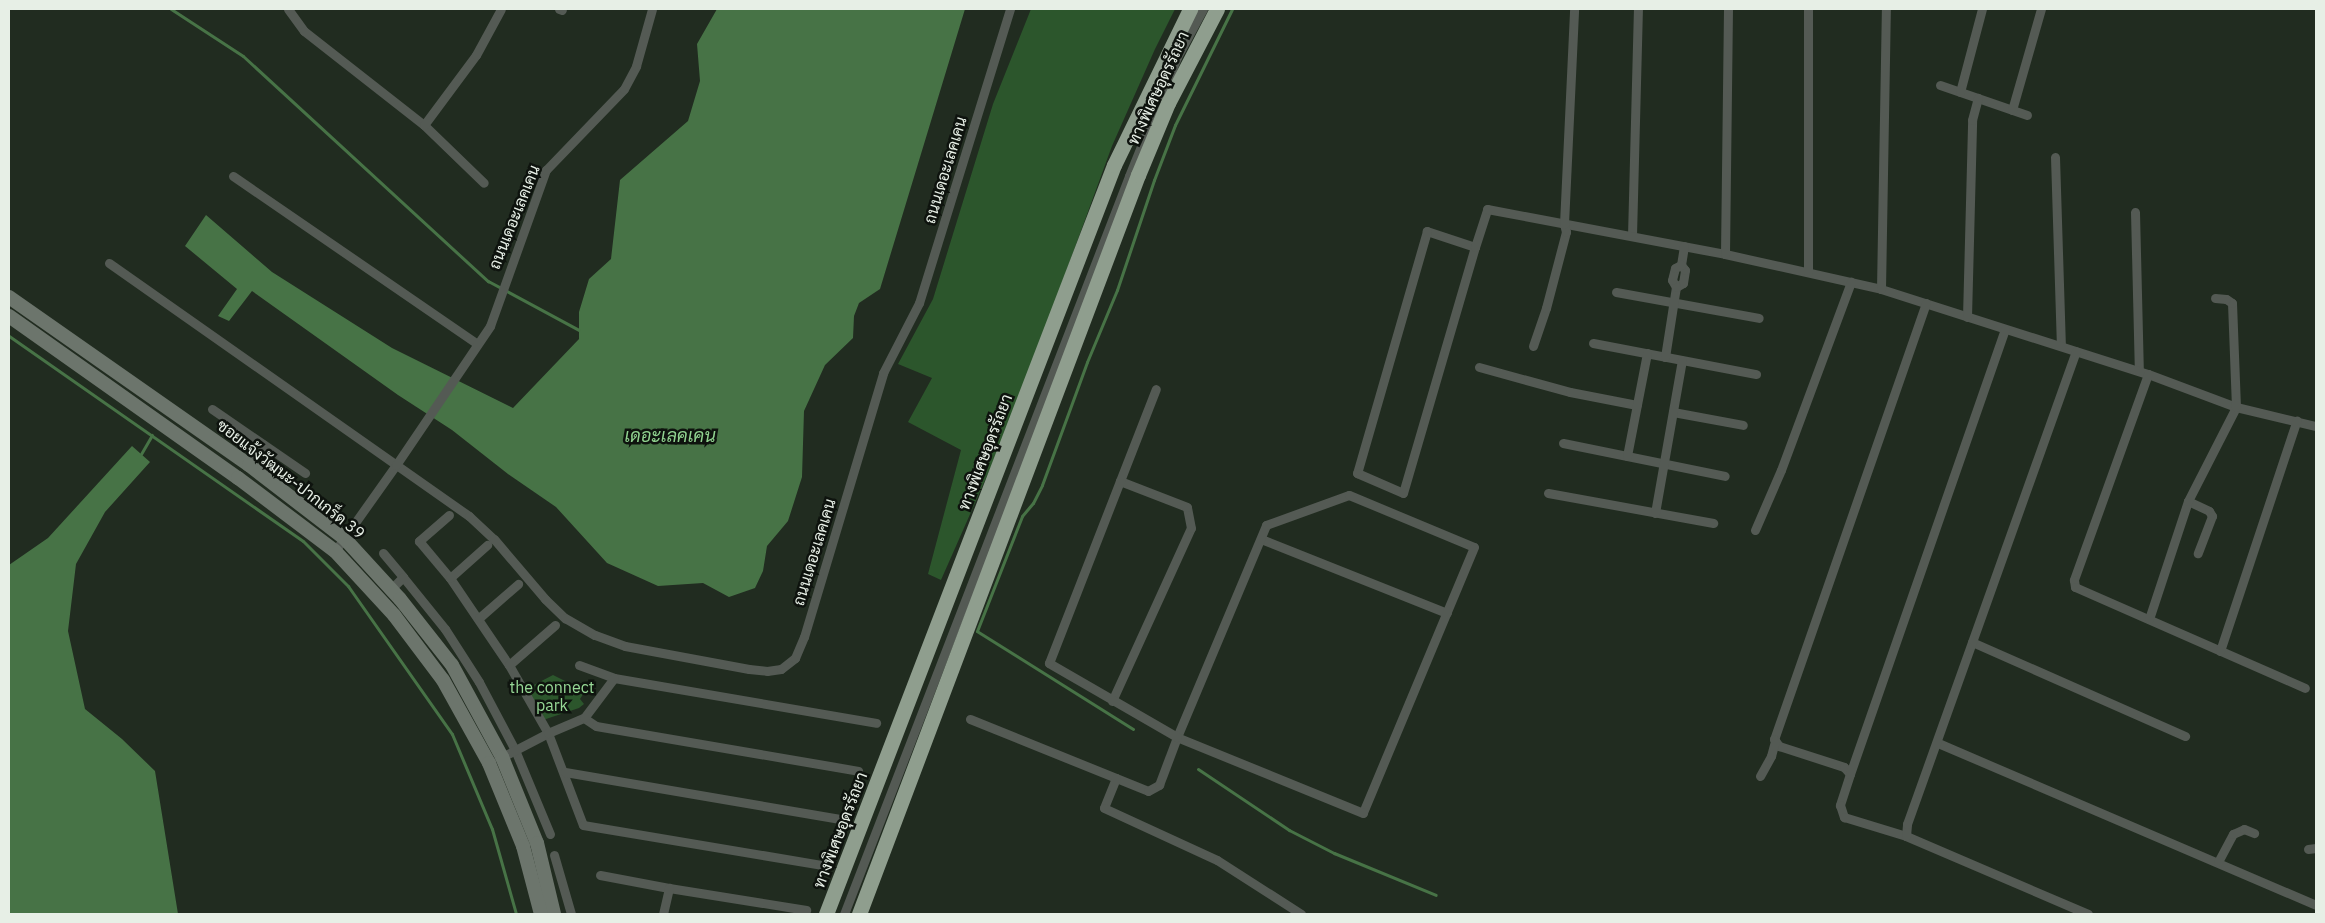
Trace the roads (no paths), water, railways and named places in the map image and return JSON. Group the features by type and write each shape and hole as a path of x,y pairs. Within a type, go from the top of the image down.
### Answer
{"highway":[{"name":"ทางพิเศษอุดรรัถยา","path":"826,914 1114,165 1190,9"},
{"name":"ทางพิเศษอุดรรัถยา","path":"858,914 1138,175 1168,103 1217,9"}],"main road":[{"name":"ซอยแจ้งวัฒนะ-ปากเกร็ด 39","path":"9,297 249,465 345,539 391,588 432,636 452,665 502,757 537,843 554,914"},
{"name":"ซอยแจ้งวัฒนะ-ปากเกร็ด 39","path":"9,316 238,478 335,552 409,633 460,707 489,763 523,846 541,914"}],"street":[{"path":"288,9 304,31 424,125 484,184"},
{"path":"424,125 476,55 501,9"},
{"name":"ถนนเดอะเลคเคน","path":"335,552 490,326 546,170 624,89 636,66 652,9"},
{"name":"ถนนเดอะเลคเคน","path":"110,263 469,516 494,539 545,599 565,618 595,634 625,646 749,669 767,671 781,669 795,658 804,637 883,373 919,303 1010,9"},
{"path":"844,914 1133,167 1177,57 1203,9"},
{"path":"1533,346 1546,308 1564,241 1574,9"},
{"path":"1632,236 1638,9"},
{"path":"1725,254 1728,9"},
{"path":"1808,9 1808,272"},
{"path":"1881,289 1886,9"},
{"path":"1960,92 1982,9"},
{"path":"2012,110 2041,9"},
{"path":"1940,85 2027,115"},
{"path":"1967,317 1972,120 1978,98"},
{"path":"2055,157 2061,346"},
{"path":"233,176 477,344"},
{"path":"1476,247 1427,231 1357,473 1403,493 1414,455 1476,247 1487,209 1725,254 1881,289 2144,372 2236,407 2316,426"},
{"path":"2135,212 2144,372 2074,580 2075,587 2305,688"},
{"path":"1665,357 1676,287 1672,280 1674,268 1681,265 1684,246"},
{"path":"1755,530 1781,470 1851,282"},
{"path":"1616,292 1759,318"},
{"path":"2149,619 2188,501 2236,407 2232,303 2226,299 2215,298"},
{"path":"1760,776 1771,756 1774,739 1926,304"},
{"path":"2005,328 1840,805 1844,817 1906,836 2088,914"},
{"path":"1593,343 1756,374"},
{"path":"1906,836 1907,824 1938,743 2076,351"},
{"path":"1627,456 1647,353"},
{"path":"1655,512 1682,360"},
{"path":"1478,368 1570,392 1637,405"},
{"path":"970,719 1148,791 1159,786 1177,737 1266,526 1349,495 1474,548 1363,814 1177,737 1049,663 1156,389"},
{"path":"212,409 305,473"},
{"path":"1673,412 1743,424"},
{"path":"2220,651 2297,420"},
{"path":"1563,443 1726,476"},
{"path":"249,465 263,444"},
{"path":"1112,701 1191,528 1187,507 1120,481"},
{"path":"1548,493 1713,523"},
{"path":"2188,501 2209,511 2212,516 2198,553"},
{"path":"449,515 419,541 450,578 479,618 509,665 548,733 565,772 583,825 823,866"},
{"path":"1261,539 1447,613"},
{"path":"450,578 487,545"},
{"path":"383,552 445,629 469,667 515,750 550,834"},
{"path":"391,588 403,578"},
{"path":"479,618 518,584"},
{"path":"509,665 555,625"},
{"path":"1972,642 2185,736"},
{"path":"579,665 614,678 876,722"},
{"path":"502,757 548,733 584,718 614,678"},
{"path":"584,718 596,726 858,771"},
{"path":"1775,741 1779,746 1844,767 1850,774"},
{"path":"1938,743 2316,905"},
{"path":"565,772 840,819"},
{"path":"1116,778 1104,808 1217,860 1301,914"},
{"path":"2218,862 2233,834 2244,829 2254,834"},
{"path":"554,855 571,914"},
{"path":"600,875 806,910"},
{"path":"664,914 669,888"}],"water":[{"name":"เดอะเลคเคน","path":"717,9 965,9 880,289 859,303 854,316 853,338 825,365 804,411 802,477 788,521 767,546 763,571 755,588 729,597 703,583 658,586 607,563 556,507 508,474 452,430 398,395 252,291 229,321 218,316 237,289 185,246 206,215 272,272 392,348 513,408 579,339 579,312 589,279 611,259 620,180 688,121 700,81 697,44"},
{"path":"132,446 150,462 105,512 76,564 68,631 85,709 122,739 155,771 178,914 9,914 9,565 48,538"}],"waterway":[{"path":"171,9 243,56 488,281 579,330"},
{"path":"1133,729 977,631 1022,516 1033,503 1042,485 1087,362 1117,290 1154,180 1175,125 1232,9"},
{"path":"9,336 303,541 348,586 452,734 492,829 516,914"},
{"path":"141,454 152,435"},
{"path":"1198,769 1289,830 1334,853 1436,895"}],"park label":[{"name":"the connect park","path":"552,696"}]}
